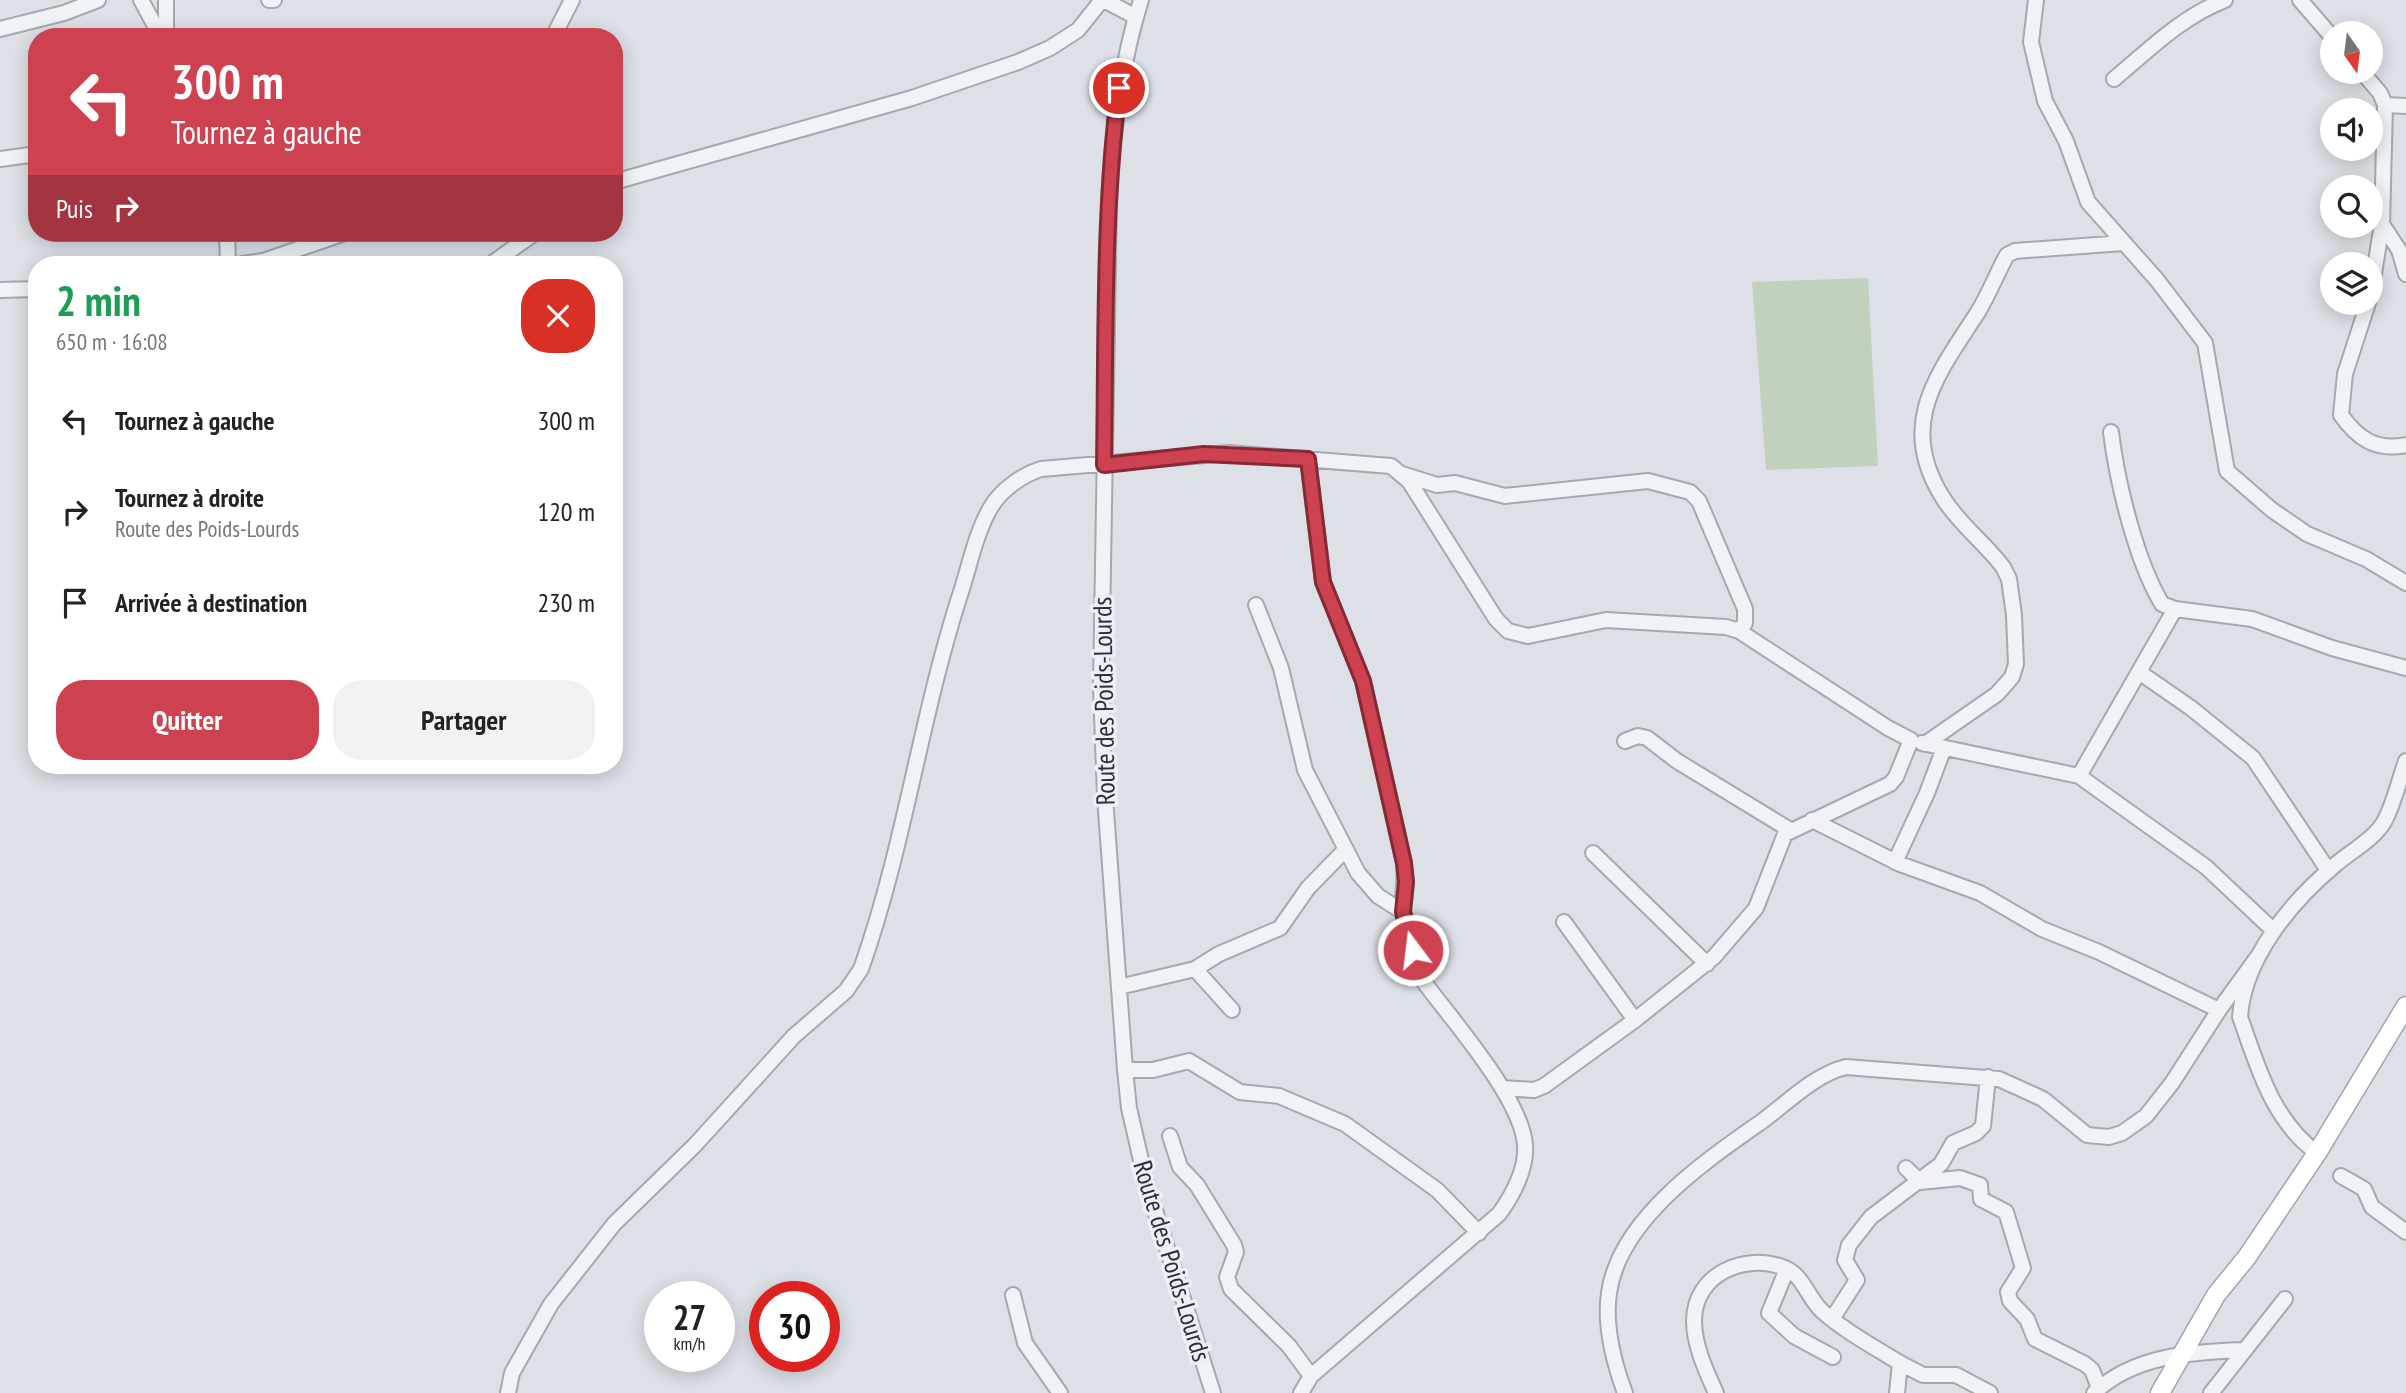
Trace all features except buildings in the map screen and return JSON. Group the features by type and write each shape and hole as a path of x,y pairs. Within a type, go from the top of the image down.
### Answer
{"main road":[{"path":"2160,1393 2181,1352 2216,1295 2247,1257 2317,1153 2406,1006"}],"street":[{"path":"0,29 64,13 98,0"},
{"path":"141,0 158,28"},
{"path":"164,28 166,0"},
{"path":"558,28 572,0"},
{"path":"623,179 912,98 1018,62 1050,48 1078,30 1103,0 1136,17"},
{"name":"Route des Poids-Lourds","path":"1141,0 1123,63 1111,156 1105,275 1103,749 1125,1070 1131,1119 1146,1182 1213,1393"},
{"path":"2036,0 2030,33 2041,89 2066,141 2088,202 2157,280 2205,343 2226,467 2230,475 2307,534 2366,559 2406,583"},
{"path":"2114,79 2175,27 2202,9 2225,0"},
{"path":"2301,0 2320,23"},
{"path":"2372,84 2385,105 2383,184"},
{"path":"2385,105 2406,106"},
{"path":"0,159 28,155"},
{"path":"2383,226 2399,250 2406,274"},
{"path":"278,256 319,242"},
{"path":"502,256 522,242"},
{"path":"1502,1088 1534,1090 1544,1086 1707,964 1756,908 1781,841 1790,830 1890,784 1918,742 2007,685 2016,664 2009,579 2003,567 1943,499 1925,459 1923,433 1931,385 1978,312 2007,255 2015,251 2123,243"},
{"path":"0,290 28,289"},
{"path":"2364,315 2345,374 2341,415 2360,439 2385,447 2406,445"},
{"path":"2111,432 2119,482 2141,554 2162,604 2175,609 2252,619 2332,648 2406,667"},
{"path":"508,1393 512,1373 551,1304 614,1224 695,1145 794,1036 846,991 861,969 908,804 934,684 990,508 1000,495 1031,472 1204,454 1308,459 1391,467 1402,474 1437,485 1455,483 1505,496 1648,481 1690,492 1699,501 1745,609 1745,623 1739,631"},
{"path":"1301,1393 1311,1376 1479,1233 1509,1202 1525,1153 1522,1129 1502,1088 1424,982 1403,912 1406,882 1398,832 1363,681 1323,582 1308,459"},
{"path":"1402,474 1496,619 1508,631 1528,636 1606,620 1726,627 1739,631 1888,728 1918,742 2079,776 2206,867 2274,931"},
{"path":"1256,606 1281,668 1305,770 1368,886 1403,912"},
{"path":"2079,776 2175,609"},
{"path":"2139,672 2191,708 2253,758 2328,870"},
{"path":"1625,741 1638,736 1647,738 1677,761 1790,830"},
{"path":"1895,862 1944,748"},
{"path":"1625,1393 1611,1343 1609,1290 1625,1247 1655,1207 1744,1134 1837,1069 1846,1067 1987,1077 2022,1088 2043,1099 2087,1135 2109,1137 2122,1133 2146,1116 2172,1083 2218,1010 2274,931 2328,870 2384,821 2406,761"},
{"path":"1812,820 1895,862 1980,893 2042,929 2099,952 2218,1010"},
{"path":"1119,987 1195,970 1219,954 1280,928 1308,888 1346,849"},
{"path":"1593,853 1707,964"},
{"path":"1564,922 1635,1020"},
{"path":"2261,952 2241,1002 2240,1017 2280,1115 2300,1140 2317,1153"},
{"path":"1195,970 1232,1010"},
{"path":"1125,1070 1153,1070 1189,1061 1240,1092 1279,1096 1345,1124 1437,1190 1479,1233"},
{"path":"1832,1319 1857,1280 1845,1260 1849,1245 1871,1217 1941,1164 1953,1143 1976,1133 1983,1126 1986,1119 1987,1077"},
{"path":"1170,1136 1180,1167 1197,1185 1234,1245 1236,1252 1227,1277 1231,1289 1289,1346 1311,1376"},
{"path":"1906,1168 1920,1182"},
{"path":"2341,1176 2364,1189 2372,1207 2406,1232"},
{"path":"1920,1182 1960,1178 1980,1185 1981,1199 2006,1212 2023,1268 2008,1292 2010,1301 2027,1319 2035,1339 2092,1370 2097,1391 2144,1364 2181,1352 2243,1350"},
{"path":"1716,1393 1706,1370 1694,1322 1705,1287 1730,1267 1740,1264 1770,1264 1787,1269 1800,1280 1816,1304 1832,1319 1900,1363 1923,1374 1956,1375 1990,1393"},
{"path":"1787,1269 1769,1313 1794,1336 1833,1357"},
{"path":"1013,1296 1025,1343 1060,1393"},
{"path":"2211,1393 2285,1299"},
{"path":"1897,1393 1900,1363"}],"green space":[{"path":"1868,278 1878,466 1766,470 1752,282"}],"route":[{"path":"1119,88 1111,156 1105,275 1104,465 1228,453 1308,459 1320,569 1363,681 1370,707 1404,863 1406,882 1403,912 1413,950"}]}
